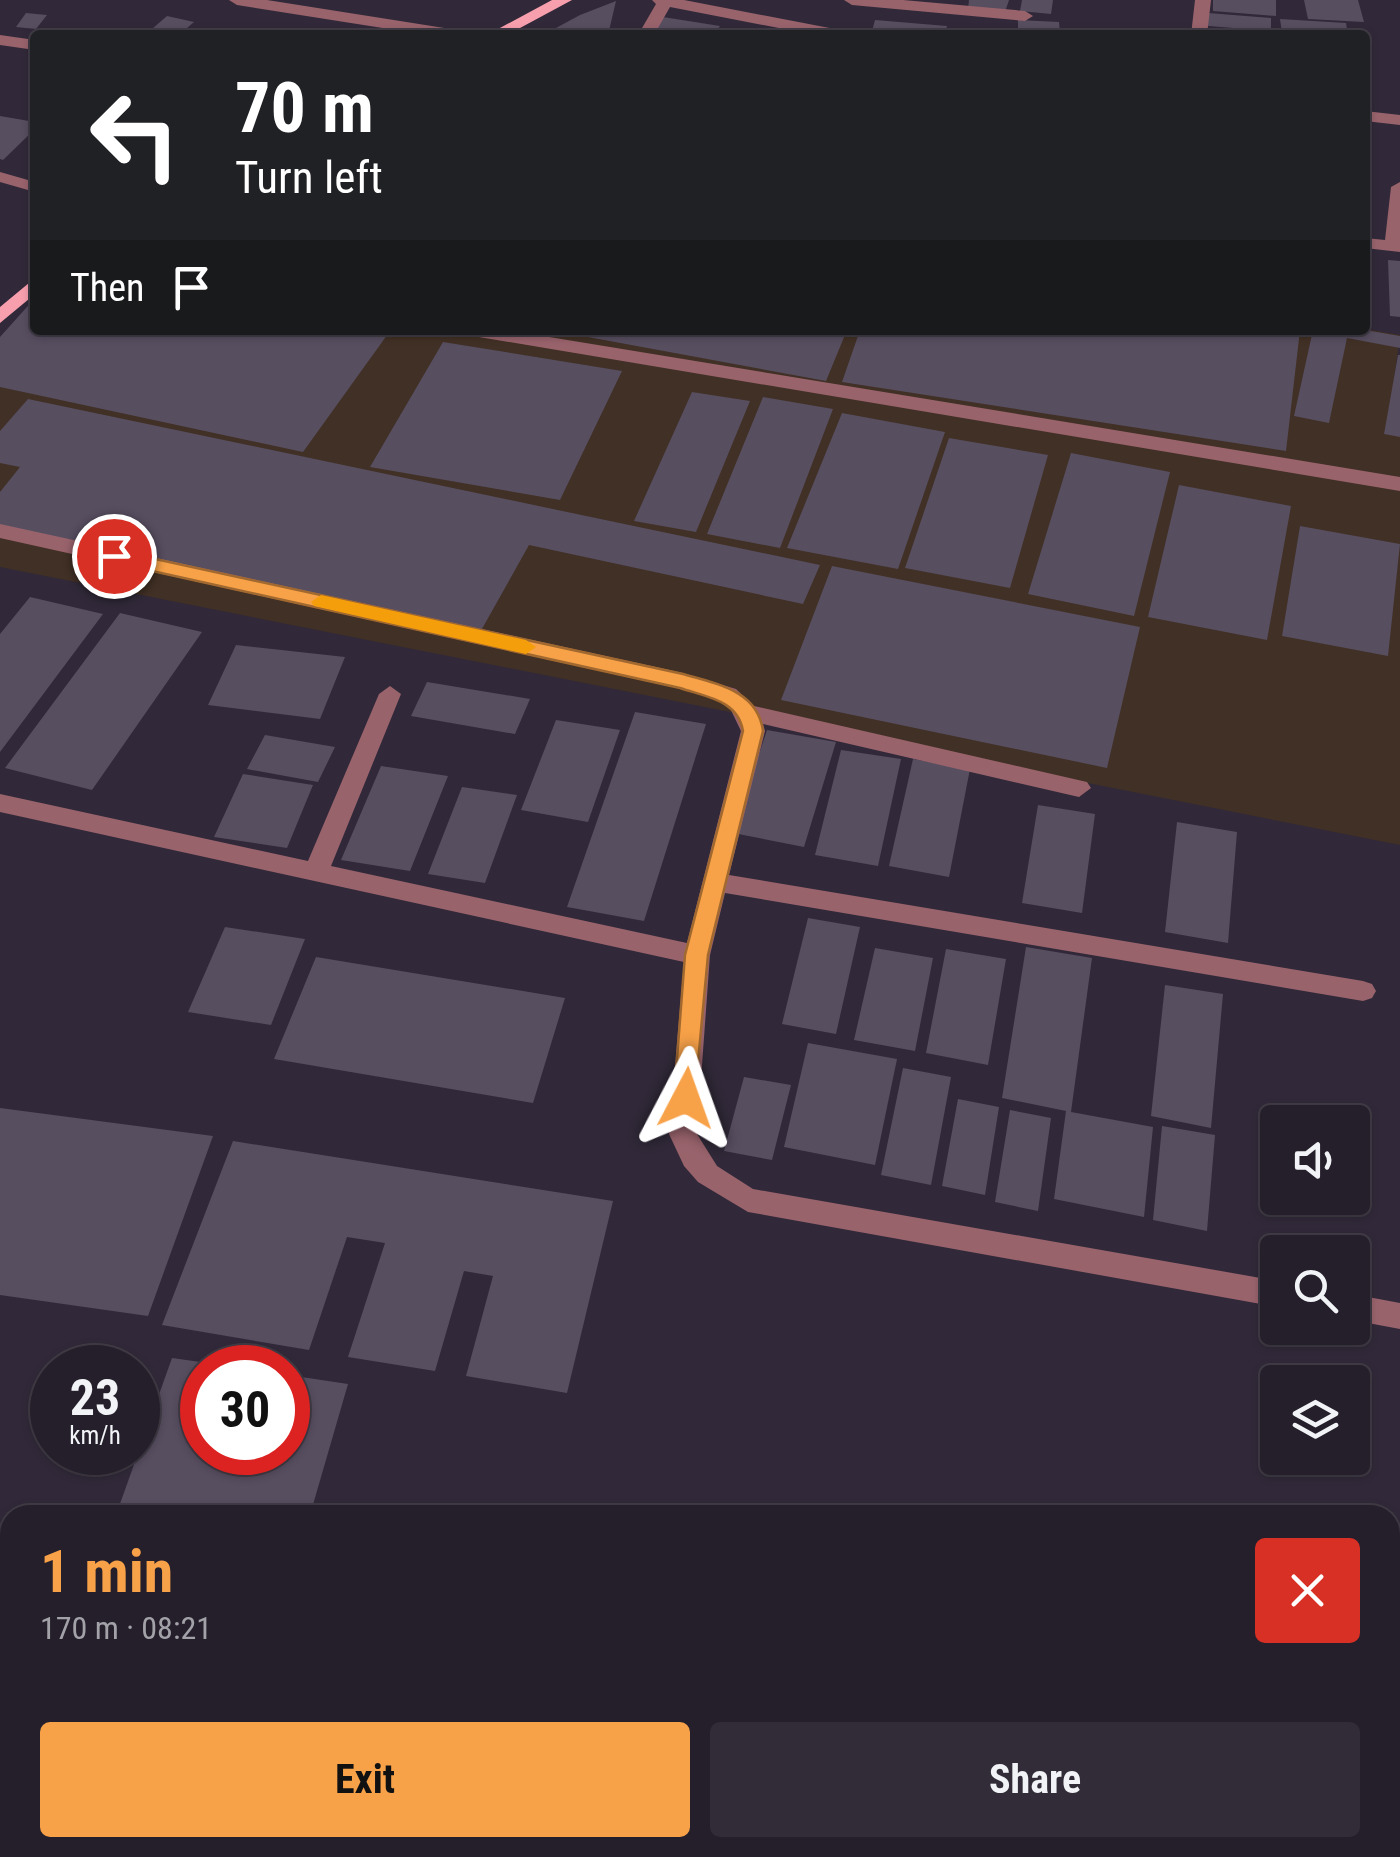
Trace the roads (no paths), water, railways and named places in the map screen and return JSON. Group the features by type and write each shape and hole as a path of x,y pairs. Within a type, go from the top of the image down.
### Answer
{"main road":[{"path":"505,30 564,0"},
{"path":"0,316 30,289"}],"street":[{"path":"237,0 426,30"},
{"path":"842,30 852,0 1025,16"},
{"path":"1200,30 1203,0"},
{"path":"648,30 662,1 814,30"},
{"path":"0,40 30,44"},
{"path":"1370,117 1400,120"},
{"path":"0,177 30,186"},
{"path":"1370,243 1397,246 1400,187"},
{"path":"503,335 1400,484"},
{"path":"0,531 683,681 738,700 750,713 753,731 696,955 683,1134 690,1157 707,1178 748,1200 1260,1291"},
{"path":"316,872 390,694"},
{"path":"750,713 1079,788"},
{"path":"0,803 696,955"},
{"path":"715,882 1363,991"},
{"path":"1370,1310 1400,1316"}]}
